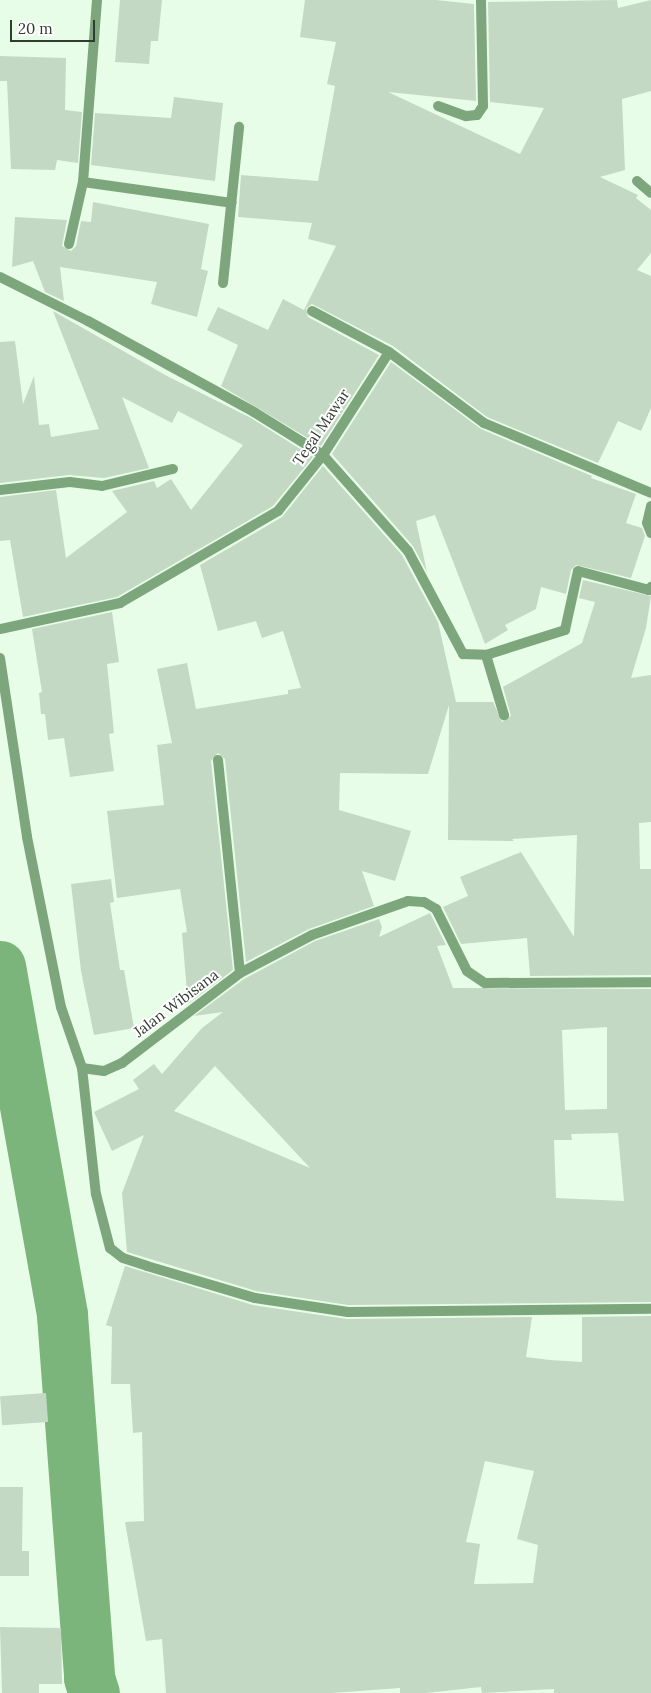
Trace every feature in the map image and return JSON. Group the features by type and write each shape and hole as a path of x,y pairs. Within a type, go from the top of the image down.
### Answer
{"street":[{"path":"69,244 83,182 97,0"},
{"path":"438,106 466,116 477,115 483,106 481,0"},
{"path":"223,283 239,127"},
{"path":"637,181 651,193"},
{"path":"83,182 232,203"},
{"path":"0,278 114,335 254,412 323,455 408,551 463,654 486,655 565,630 578,572 649,590 651,587"},
{"path":"312,311 388,352 484,422 651,493"},
{"name":"Tegal Mawar","path":"0,628 120,603 278,511 323,455 388,352"},
{"path":"0,490 70,482 102,486 173,469"},
{"path":"651,506 647,523 651,533"},
{"path":"486,655 504,715"},
{"path":"0,658 27,837 61,1008 82,1068 96,1194 110,1248 123,1258 255,1298 348,1312 651,1309"},
{"path":"218,760 240,973"},
{"name":"Jalan Wibisana","path":"82,1068 104,1071 122,1063 240,973 312,935 408,901 424,902 436,909 467,971 485,983 651,982"}],"building":[{"path":"120,0 162,0 158,41 151,41 149,64 115,62"},
{"path":"305,0 436,0 474,4 476,101 388,92 520,154 544,108 490,102 488,2 617,0 618,8 651,0 651,91 622,99 625,170 600,177 638,195 636,198 651,210 651,253 637,270 651,276 651,408 641,431 618,421 598,463 487,417 393,346 312,304 306,308 308,317 379,355 321,446 221,386 238,345 207,330 218,307 268,330 283,299 304,310 336,246 308,239 312,223 238,217 241,175 318,181 335,86 327,84 336,42 300,37"},
{"path":"0,56 66,58 65,110 82,112 78,163 57,160 55,170 11,169 7,81 0,81"},
{"path":"174,97 223,103 215,181 91,165 95,113 171,118"},
{"path":"93,202 209,224 201,269 208,271 197,317 151,304 157,282 60,267 64,301 45,292 33,261 12,267 15,217 67,220 62,246 71,251 76,246 81,221 91,222"},
{"path":"53,311 167,376 251,418 313,457 273,506 117,597 23,617 10,540 0,541 0,497 56,490 66,558 127,512 112,491 154,481 157,488 171,479 191,510 243,445 178,411 172,423 122,397 149,468 104,478 69,475 0,483 0,342 15,341 23,404 34,376 39,425 49,424 51,437 99,429"},
{"path":"391,362 481,429 592,476 591,478 636,494 626,523 642,528 645,536 631,578 576,565 571,570 566,594 541,587 536,609 505,625 508,630 485,644 435,515 416,521 427,572 413,546 332,454"},
{"path":"323,466 402,555 438,622 456,702 493,702 502,722 511,716 503,687 582,643 595,602 579,598 583,580 651,596 646,628 631,678 651,675 651,822 639,823 640,869 651,869 651,975 530,976 527,938 461,944 443,907 468,896 460,877 521,852 574,937 577,835 512,839 514,841 448,840 449,705 428,774 340,773 339,810 411,831 395,881 362,871 374,906 309,929 246,962 225,759 218,753 211,761 233,970 188,1004 182,933 187,932 180,889 117,898 107,811 164,805 157,745 172,743 157,669 187,663 196,709 288,694 288,690 301,688 283,631 262,638 256,621 218,631 200,565 282,517"},
{"path":"112,612 119,662 107,664 114,733 109,734 114,771 70,777 64,738 48,740 45,714 41,714 39,693 42,692 32,629"},
{"path":"111,879 114,902 110,903 120,970 124,970 134,1028 94,1035 81,971 71,884"},
{"path":"430,913 446,945 437,946 453,988 651,989 651,1302 348,1305 256,1291 127,1252 122,1193 144,1135 112,1151 94,1112 139,1089 133,1080 154,1064 162,1074 202,1028 223,1012 194,1016 244,979 315,941 379,919 382,927 379,937","holes":["607,1027 607,1109 565,1110 562,1030","215,1066 310,1168 174,1111","618,1133 624,1201 556,1198 554,1140 572,1140 571,1134"]},
{"path":"125,1266 253,1305 347,1319 532,1317 526,1357 550,1360 582,1362 582,1317 651,1316 651,1693 554,1693 554,1689 482,1693 481,1687 426,1693 400,1693 400,1688 332,1693 166,1693 162,1639 146,1641 125,1522 144,1521 142,1432 133,1433 130,1384 111,1384 112,1327 106,1325","holes":["485,1461 534,1471 517,1539 538,1545 533,1583 474,1584 480,1544 466,1542"]},
{"path":"46,1393 48,1422 2,1425 0,1396"},
{"path":"0,1487 23,1487 22,1551 29,1551 29,1576 0,1576"},
{"path":"0,1627 61,1628 62,1684 39,1684 39,1693 2,1693"}],"waterway":[{"path":"0,966 62,1315 89,1678 94,1693"}]}
